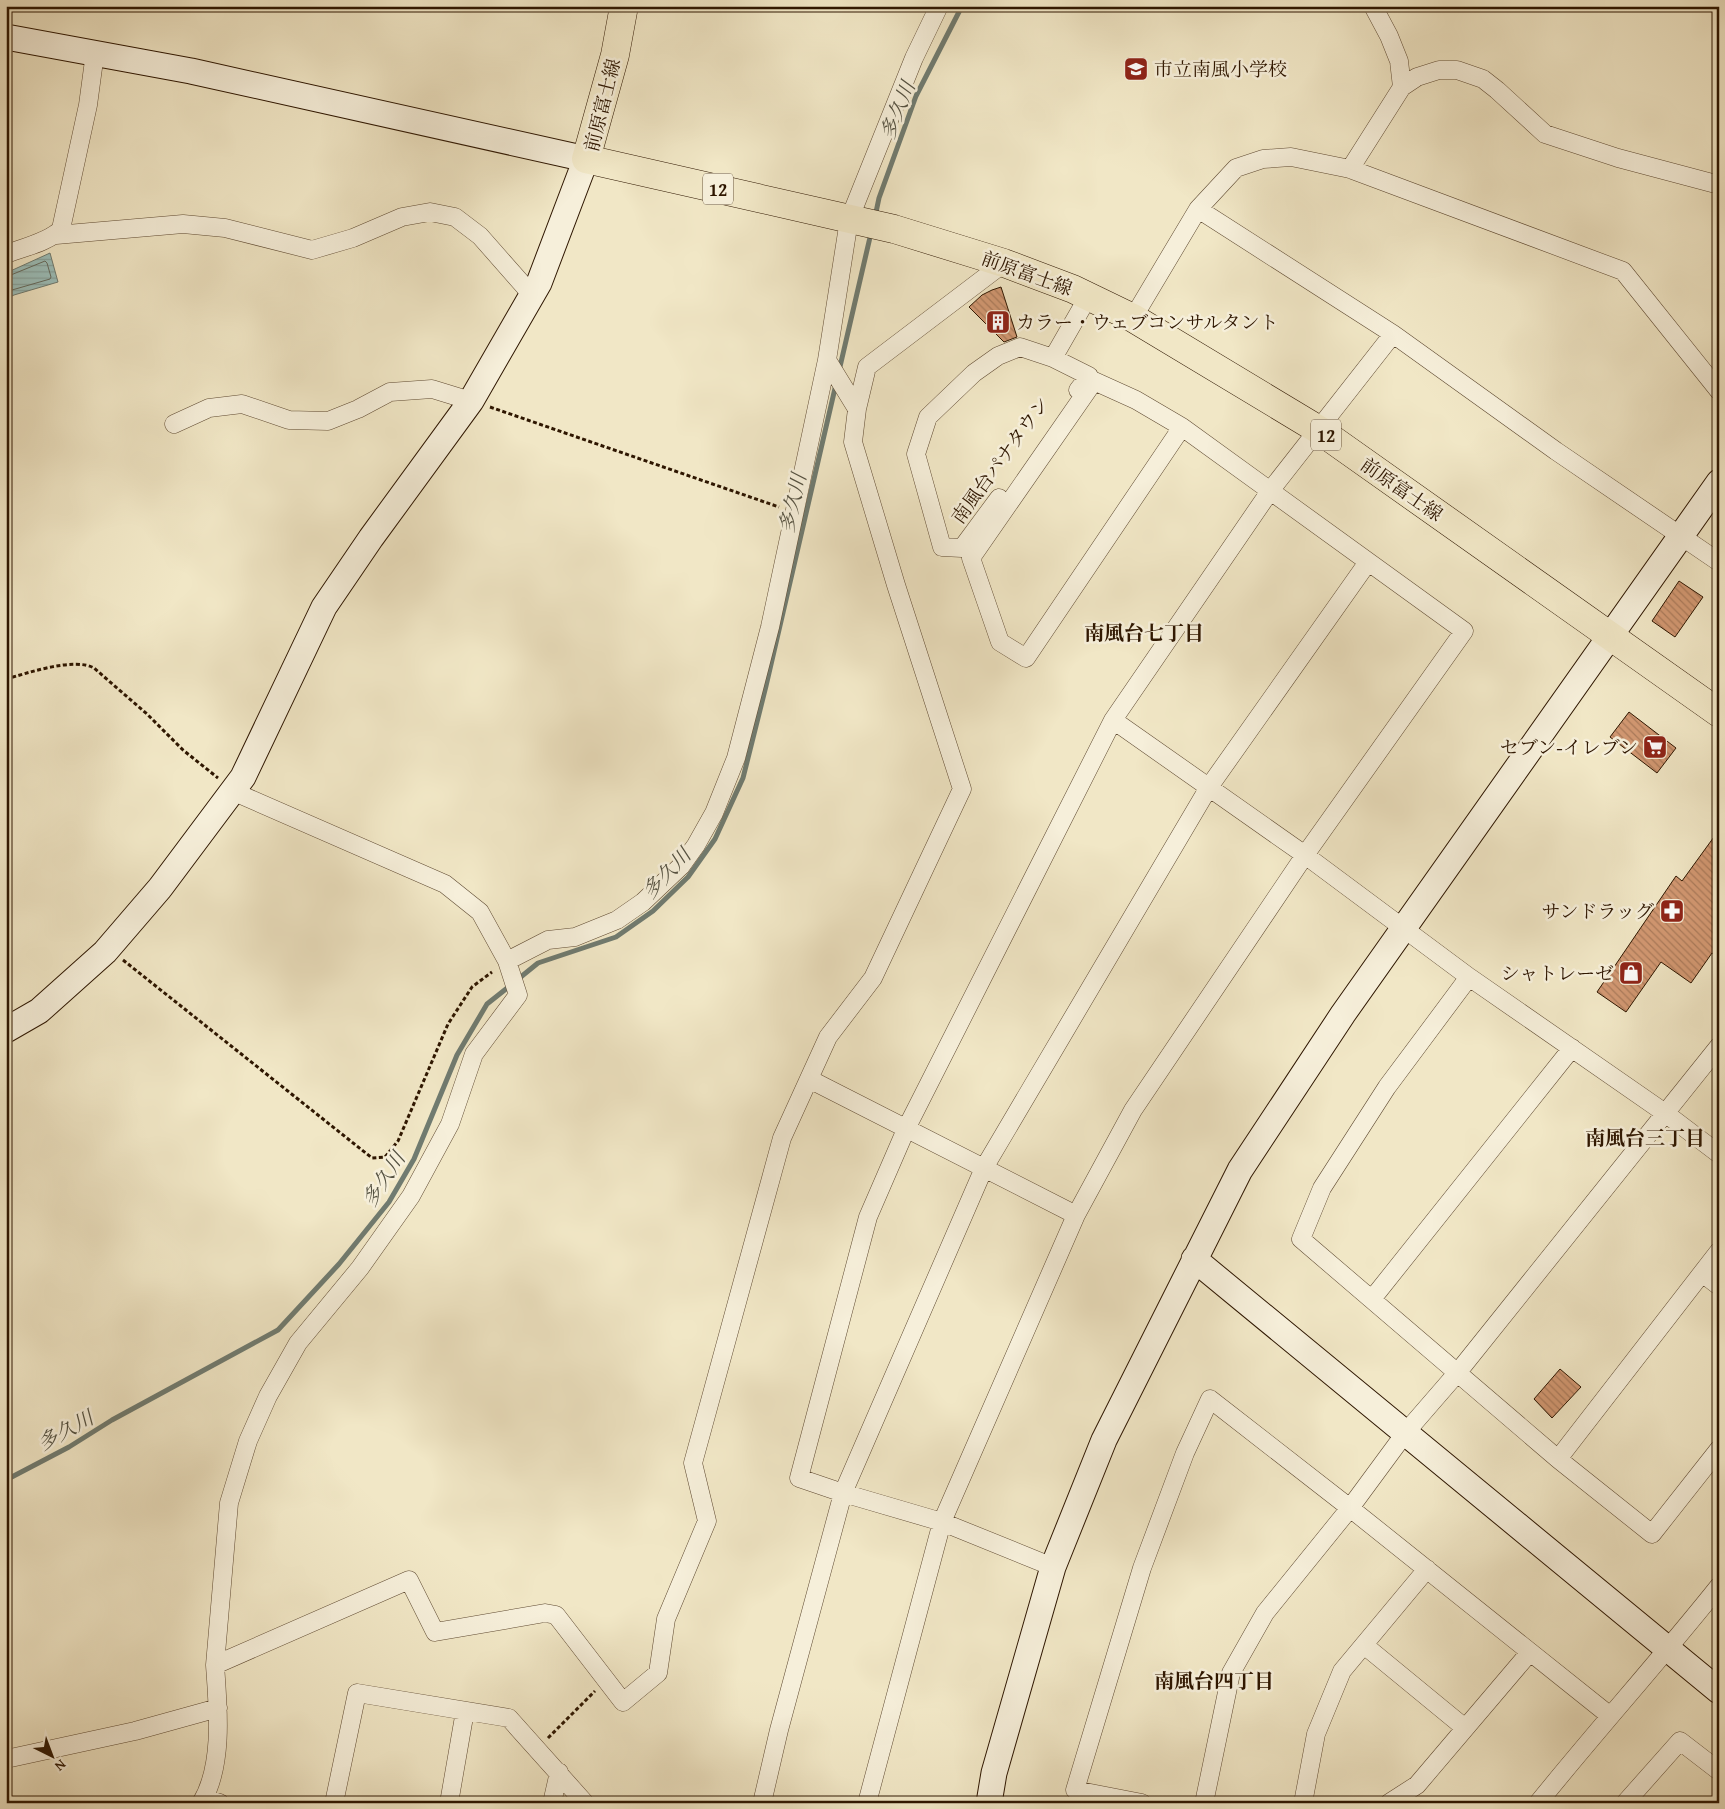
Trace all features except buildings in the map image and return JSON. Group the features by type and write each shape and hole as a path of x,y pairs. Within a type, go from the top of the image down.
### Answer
{"main road":[{"name":"前原富士線","path":"624,6 615,55 586,159 894,229 1004,263 1088,297 1133,318 1319,430 1719,713"}],"street":[{"path":"509,967 548,940 574,938 617,920 643,902 666,882 680,866 696,845 714,813 736,758 754,692 794,511 831,366 849,220 914,58 939,6"},
{"path":"1373,6 1389,36 1399,61 1402,87"},
{"path":"6,37 191,71 586,159 539,284 471,401 371,538 324,608 242,777 160,888 109,947 39,1011 6,1030"},
{"path":"56,236 61,229 67,205 88,105 96,53"},
{"path":"1350,168 1402,87 1417,77 1438,70 1457,70 1483,79 1545,134 1618,158 1712,183"},
{"path":"1133,318 1198,209 1236,168 1263,159 1291,157 1350,168 1623,271 1719,391"},
{"path":"1198,209 1393,334 1556,451 1719,562"},
{"path":"6,254 56,236 183,224 225,228 312,250 353,238 402,218 430,212 454,217 480,236 532,295"},
{"path":"215,1665 409,1580 435,1632 545,1613 556,1616 623,1702 658,1673 666,1619 707,1521 693,1464 782,1138 828,1037 873,978 962,789 896,585 853,442 856,408 867,367 1004,263"},
{"path":"1053,358 1088,297"},
{"path":"1053,1567 942,1522 799,1478 868,1217 907,1128 1113,720 1270,491 1393,334"},
{"name":"南風台パナタウン","path":"1020,347 1053,358 1088,376 962,548 942,547 916,454 928,417 974,373 998,356 1020,347"},
{"path":"831,366 856,408"},
{"path":"867,1803 942,1522 1076,1215 1133,1110 1305,855 1464,631 1182,427 1136,400 1094,381 971,558 1000,642 1026,658 1182,427"},
{"path":"174,424 209,408 242,404 289,420 328,421 358,409 390,392 432,389 471,401"},
{"path":"989,1803 994,1773 1053,1567 1104,1440 1240,1170 1343,1014 1719,482"},
{"path":"762,1803 778,1730 843,1493 984,1168 1209,787 1368,562"},
{"path":"1113,720 1305,855 1470,977 1719,1154"},
{"path":"209,1801 218,1708 215,1665 229,1503 248,1441 268,1396 298,1343 360,1268 411,1196 450,1124 474,1054 518,995 509,967 480,912 445,884 232,790"},
{"path":"1470,977 1387,1087 1322,1188 1301,1239 1558,1459 1652,1534 1719,1449"},
{"path":"1204,1803 1231,1673 1264,1613 1350,1508 1406,1432 1458,1372 1719,1046"},
{"path":"1372,1299 1572,1048"},
{"path":"809,1079 1076,1215"},
{"path":"1558,1459 1719,1251"},
{"path":"1194,1260 1406,1432 1719,1691"},
{"path":"1702,1273 1719,1286"},
{"path":"1142,1803 1074,1790 1142,1568 1185,1453 1210,1400 1350,1508 1609,1715"},
{"path":"1303,1803 1316,1734 1342,1671 1427,1569"},
{"path":"1548,1799 1609,1715 1668,1650 1719,1586"},
{"path":"1364,1645 1465,1728"},
{"path":"1389,1803 1417,1785 1530,1652"},
{"path":"334,1803 357,1693 509,1718 585,1803"},
{"path":"6,1759 135,1730 218,1708"},
{"path":"448,1803 466,1711"},
{"path":"1625,1803 1680,1741 1719,1771"},
{"path":"552,1803 559,1772"}],"path":[{"path":"471,401 794,511"},
{"path":"6,679 74,663 86,664 94,668 147,714 183,750 232,790"},
{"path":"109,947 372,1158 386,1157 398,1140 448,1024 472,987 509,967"},
{"path":"537,1748 606,1681"}],"water":[{"path":"50,253 58,282 6,299 6,273"}],"waterway":[{"name":"多久川","path":"875,217 879,198 916,96 962,6"},
{"name":"多久川","path":"839,371 871,233"},
{"name":"多久川","path":"517,980 538,963 616,937 653,911 688,877 715,839 743,778 836,384"},
{"name":"多久川","path":"6,1480 69,1447 112,1420 278,1330 339,1264 389,1202 414,1159 457,1055 487,1004 511,985"}],"place":[{"name":"市立南風小学校","path":"1136,69"},
{"name":"カラー・ウェブコンサルタント","path":"998,322"},
{"name":"セブン-イレブン","path":"1655,747"},
{"name":"サンドラッグ","path":"1672,911"},
{"name":"シャトレーゼ","path":"1631,973"}],"district":[{"name":"南風台七丁目","path":"1144,632"},
{"name":"南風台三丁目","path":"1645,1137"},
{"name":"南風台四丁目","path":"1214,1680"}]}
